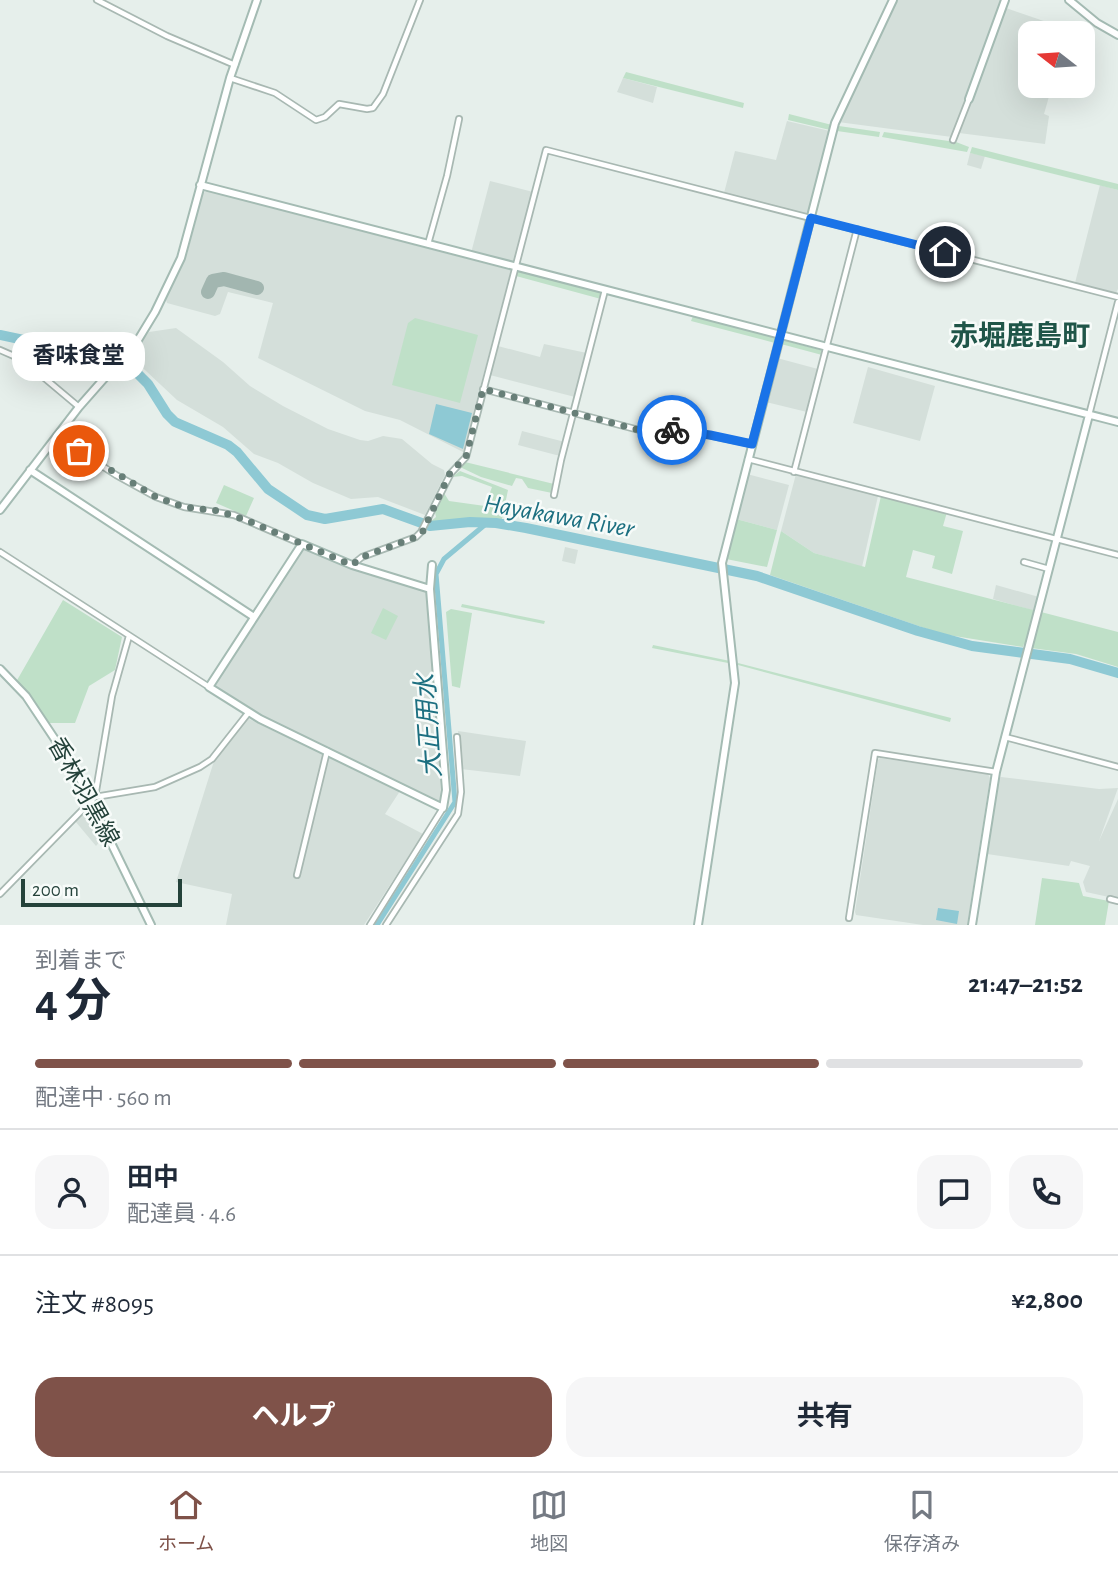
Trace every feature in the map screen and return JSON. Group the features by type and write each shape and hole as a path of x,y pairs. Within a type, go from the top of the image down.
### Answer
{"street":[{"path":"97,0 167,36 234,65"},
{"path":"0,510 79,407 149,325 178,264 230,78 257,0"},
{"path":"230,78 275,93 316,120 325,117 340,104 373,108 383,94 421,0"},
{"path":"698,925 735,683 722,563 837,117 893,0"},
{"path":"953,141 1005,0"},
{"path":"1069,0 1097,23 1118,35"},
{"path":"428,245 459,119"},
{"path":"352,565 362,557 422,533 450,473 466,457 547,150 857,229 1118,300 996,772 972,925"},
{"path":"200,186 1118,422"},
{"path":"794,472 857,229"},
{"path":"554,495 605,290"},
{"path":"0,350 23,360 79,407"},
{"path":"483,389 639,430 690,432 752,444"},
{"path":"57,436 116,475 156,497 184,507 233,515 296,539 352,565 430,589"},
{"path":"748,459 1118,555"},
{"path":"30,470 254,617"},
{"path":"209,687 302,544"},
{"path":"0,552 249,712 443,808"},
{"path":"1024,562 1049,569"},
{"path":"370,925 443,808 446,790 430,589 432,565"},
{"path":"94,799 111,704 129,636"},
{"name":"香林羽黒線","path":"0,670 26,696 94,799 151,925"},
{"path":"0,894 94,799 155,787 200,768 212,759 249,712"},
{"path":"386,925 458,814 461,792 457,737"},
{"path":"1005,737 1118,767"},
{"path":"297,875 327,751"},
{"path":"849,918 874,753 996,772"},
{"path":"1110,899 1118,901"}],"shaded area":[{"path":"895,0 1001,0 952,137 838,122"},
{"path":"1006,8 1044,21 1018,21 1018,98 1049,98 1044,114 1049,116 1045,144 959,133"},
{"path":"623,78 657,87 653,103 617,92"},
{"path":"787,121 830,131 809,215 724,193 735,151 776,160"},
{"path":"970,153 985,156 981,169 967,165"},
{"path":"490,181 533,192 514,264 471,253"},
{"path":"1100,185 1118,190 1118,289 1115,295 1075,283"},
{"path":"207,191 511,270 463,452 400,420 365,411 258,358 273,303 228,292 220,314 215,316 167,303 187,254 203,193"},
{"path":"176,328 223,362 250,386 283,406 328,429 360,440 368,441 383,436 402,439 432,464 444,470 445,475 425,515 378,497 351,499 313,483 278,463 254,454 223,427 177,400 130,356 149,332"},
{"path":"544,344 587,353 575,397 490,375 498,346 540,357"},
{"path":"777,358 818,369 807,412 766,402"},
{"path":"868,367 935,386 920,441 853,423"},
{"path":"522,431 565,442 560,456 518,445"},
{"path":"747,474 789,485 777,530 736,519"},
{"path":"796,474 878,496 862,567 814,553 781,531"},
{"path":"565,547 578,550 575,564 562,561"},
{"path":"304,548 354,569 427,591 439,756 439,802 264,717 216,686 216,682"},
{"path":"996,585 1039,597 1035,611 993,599"},
{"path":"247,718 400,791 385,814 423,834 364,925 226,925 232,894 176,882 214,761"},
{"path":"458,731 526,741 520,776 461,769"},
{"path":"880,758 988,774 990,778 967,925 923,925 856,915"},
{"path":"1001,777 1099,789 1118,788 1099,841 1118,799 1118,899 1086,892 1083,882 1090,866 1071,861 1069,866 987,854 998,779"},
{"path":"88,808 104,837 96,846 75,821"}],"green space":[{"path":"626,72 744,103 743,108 623,78"},
{"path":"789,114 832,125 830,130 788,120"},
{"path":"839,126 880,132 879,137 837,131"},
{"path":"884,132 956,142 969,147 967,152 882,137"},
{"path":"972,147 1118,184 1118,190 970,153"},
{"path":"517,271 602,293 601,299 516,276"},
{"path":"693,316 776,338 775,343 691,321"},
{"path":"415,318 478,335 460,403 392,385 408,323"},
{"path":"782,340 821,350 822,355 781,344"},
{"path":"465,462 554,484 552,493 528,488 522,479 516,478 512,486 481,477 460,467"},
{"path":"460,471 508,490 502,519 470,518 430,522 436,517 435,512 444,493 449,501 485,506 492,487 462,476 452,477"},
{"path":"224,485 254,498 246,516 216,503"},
{"path":"881,496 947,512 943,526 963,531 952,574 932,568 935,556 913,550 906,577 1118,632 1118,667 1076,654 1031,648 1024,644 1023,647 942,634 770,575 781,531 814,553 865,567"},
{"path":"736,519 777,530 767,567 726,559"},
{"path":"63,600 122,637 115,670 89,686 75,723 47,723 16,682"},
{"path":"462,604 545,621 544,624 461,607"},
{"path":"383,608 398,616 386,640 371,633"},
{"path":"451,609 472,613 460,688 452,686 446,612"},
{"path":"653,645 730,661 728,663 652,648"},
{"path":"738,665 951,718 950,722"},
{"path":"1042,878 1079,883 1083,896 1109,901 1105,925 1035,925"}],"water":[{"path":"436,404 472,413 463,449 429,434"},
{"path":"938,908 959,911 957,924 936,920"}],"waterway":[{"name":"Hayakawa River","path":"0,335 108,358 135,371 148,384 175,422 228,445 268,489 307,515 325,519 383,509 430,526 470,522 526,528 757,576 918,631 972,646 1070,659 1118,673"},
{"name":"大正用水","path":"377,925 455,802 436,574 444,559 487,523"}],"taxiway":[{"path":"208,292 213,281 224,279 257,288"}],"way so far":[{"path":"79,451 156,497 184,507 219,511 246,520 352,565 362,557 422,533 450,473 466,457 483,389 639,430 672,430"}],"place":[{"name":"香味食堂","path":"79,451"}],"district":[{"name":"赤堀鹿島町","path":"1020,337"}],"route":[{"path":"672,430 752,444 811,218 945,252"}]}
